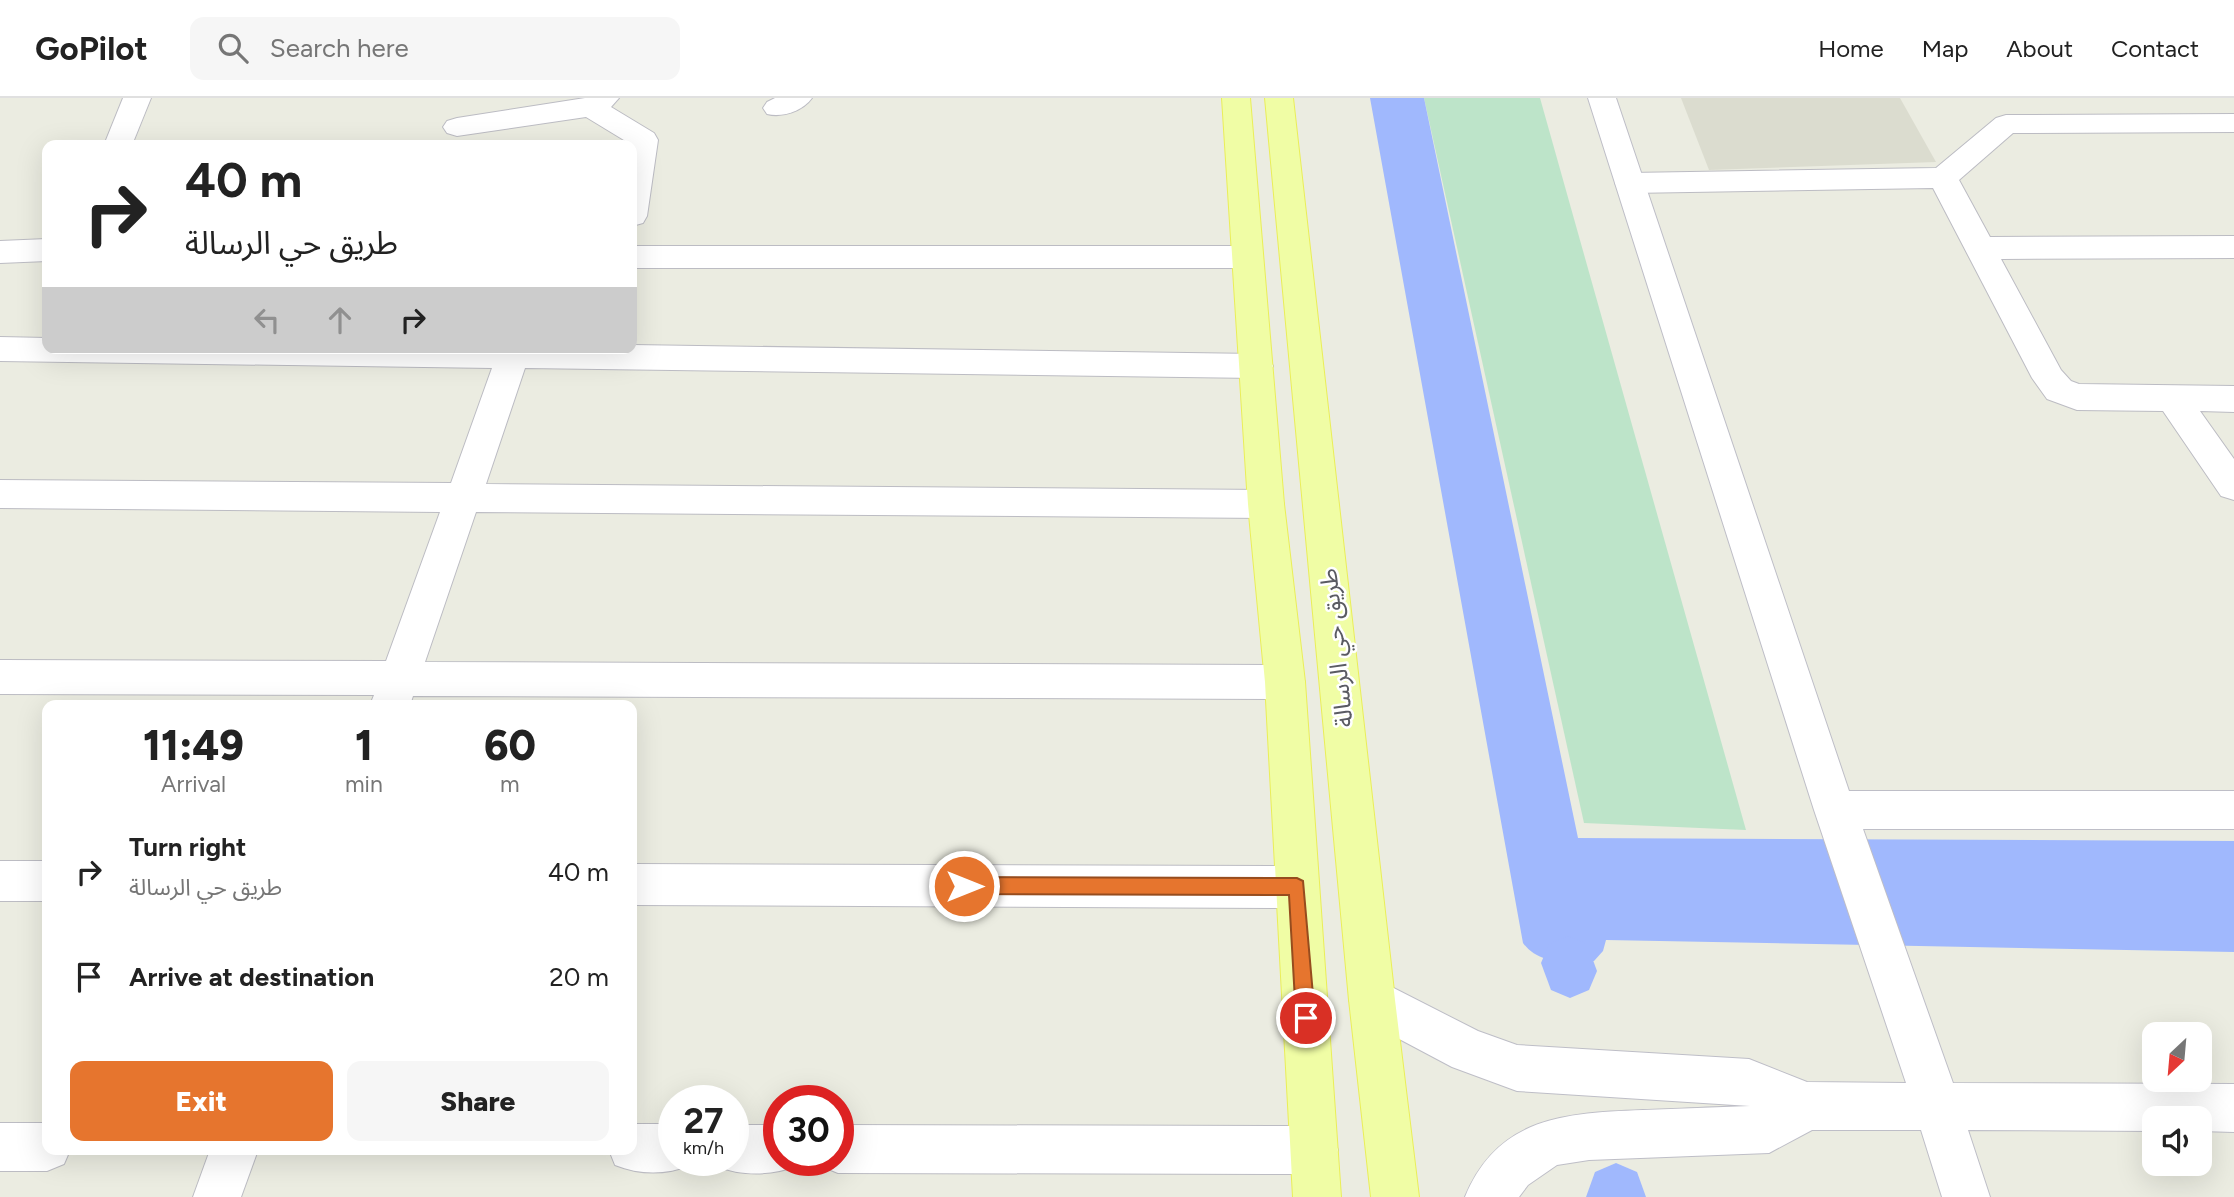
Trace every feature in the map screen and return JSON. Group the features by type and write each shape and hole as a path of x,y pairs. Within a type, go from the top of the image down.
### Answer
{"main road":[{"path":"1236,98 1266,503 1285,682 1317,1197"},
{"name":"طريق حي الرسالة","path":"1279,98 1372,1000 1395,1197"}],"street":[{"path":"120,140 138,98"},
{"path":"449,98 455,136 598,102 644,140 637,184"},
{"path":"1602,98 1966,1197"},
{"path":"1990,98 2006,124"},
{"path":"1630,183 1943,178 2006,124 2234,123"},
{"path":"1943,178 2049,378 2059,390 2077,397 2234,399"},
{"path":"1978,248 2234,247"},
{"path":"0,252 42,250"},
{"path":"637,257 1247,257"},
{"path":"0,349 42,349"},
{"path":"395,692 513,354"},
{"path":"620,354 1256,366"},
{"path":"2173,399 2234,486"},
{"path":"0,495 1266,503"},
{"path":"0,677 395,692 1285,682"},
{"path":"1839,819 2234,810"},
{"path":"0,881 42,881"},
{"path":"637,884 1297,887"},
{"path":"1372,1000 1468,1051 1517,1068 1749,1082 1807,1106 2234,1108"},
{"path":"1489,1197 1511,1168 1548,1143 1589,1136 1769,1129 1807,1106"},
{"path":"0,1147 42,1147"},
{"path":"637,1148 658,1148"},
{"path":"854,1149 1314,1150"},
{"path":"218,1197 232,1155"}],"shaded area":[{"path":"1681,98 1900,98 1936,162 1709,170"}],"green space":[{"path":"1424,98 1540,98 1746,830 1584,823"}],"water":[{"path":"1370,98 1424,98 1578,838 2234,841 2234,952 1606,940 1603,951 1594,961 1575,962 1546,959 1530,950 1523,943"}],"waterway":[{"path":"1568,963 1570,971"}],"route":[{"path":"964,886 1297,887 1306,1018"}]}
